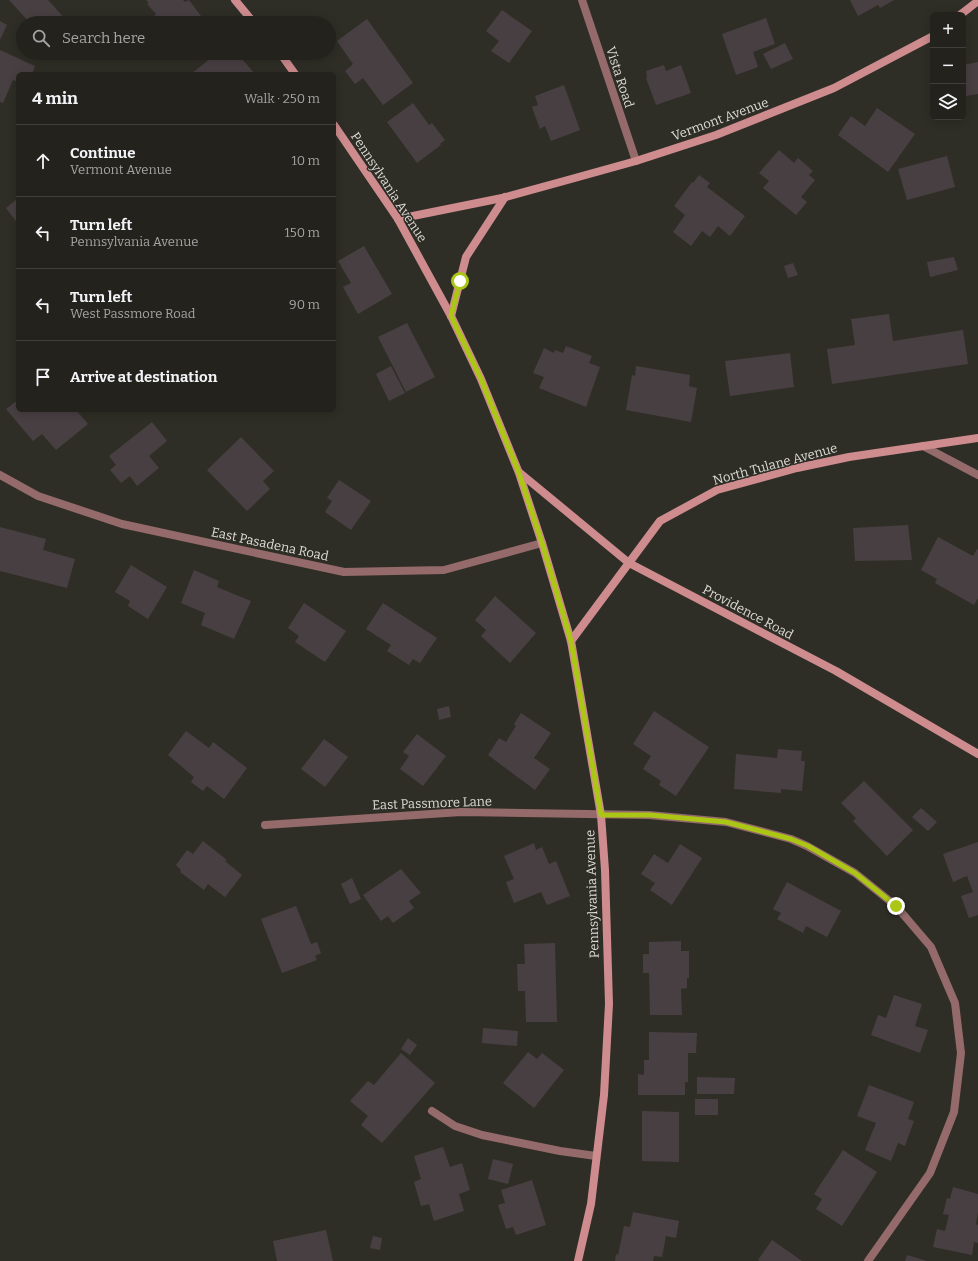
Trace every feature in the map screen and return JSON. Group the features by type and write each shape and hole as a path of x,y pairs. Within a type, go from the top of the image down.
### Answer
{"street":[{"path":"234,0 248,16"},
{"name":"Vista Road","path":"582,0 636,161"},
{"path":"964,12 978,1"},
{"name":"Vermont Avenue","path":"398,219 505,197 636,161 716,135 834,88 930,38"},
{"path":"285,60 294,72"},
{"name":"Pennsylvania Avenue","path":"338,136 398,219 451,316 481,379 519,473 542,543 571,641 601,815 605,870 608,1004 604,1095 591,1204 578,1261"},
{"path":"451,316 466,257 505,197"},
{"name":"North Tulane Avenue","path":"571,641 660,521 717,490 797,468 849,457 978,438"},
{"path":"923,446 978,475"},
{"name":"Providence Road","path":"519,473 629,563 836,672 978,754"},
{"name":"East Pasadena Road","path":"0,475 38,496 122,524 344,572 444,570 542,543"},
{"name":"East Passmore Lane","path":"265,824 461,812 650,815 726,822 791,839 808,846 855,873 896,906 931,947 955,1003 961,1053 954,1112 930,1173 868,1261"},
{"path":"432,1110 455,1126 482,1136 560,1151 596,1156"}],"building":[{"path":"9,0 48,0 63,16 24,16"},
{"path":"146,0 183,0 185,2 189,0 201,16 154,16 156,14 147,4 149,3"},
{"path":"850,0 894,0 880,8 878,5 858,16"},
{"path":"502,10 532,31 509,63 491,51 499,41 486,31"},
{"path":"766,18 775,44 753,52 758,67 736,75 722,34"},
{"path":"367,19 413,83 383,105 363,78 355,84 345,71 353,64 337,41"},
{"path":"0,21 7,25 0,40"},
{"path":"785,43 793,59 771,69 763,54"},
{"path":"0,50 16,57 16,60 22,60 35,66 33,72 16,72 16,81 13,80 3,103 0,102"},
{"path":"208,60 243,60 253,72 193,72"},
{"path":"978,62 978,94 966,96 966,64"},
{"path":"664,65 666,71 681,65 691,93 656,105 646,78 646,71"},
{"path":"564,85 580,130 551,141 545,126 540,129 532,107 538,105 535,96"},
{"path":"413,103 429,125 432,123 445,140 440,144 441,145 417,163 387,122"},
{"path":"877,108 915,134 888,172 838,135 851,116 865,126"},
{"path":"779,150 794,163 798,158 813,171 809,175 815,180 801,197 807,202 796,215 763,188 769,181 759,173"},
{"path":"947,156 955,187 907,200 898,169"},
{"path":"699,175 710,183 707,187 745,216 730,236 718,226 710,237 702,231 691,246 673,232 685,215 674,206"},
{"path":"16,200 16,221 6,208"},
{"path":"364,246 392,294 358,314 343,287 351,283 338,261"},
{"path":"954,257 958,270 930,277 927,262"},
{"path":"793,263 798,275 788,278 784,266"},
{"path":"889,314 893,341 963,330 968,364 832,384 827,349 855,345 851,319"},
{"path":"407,323 435,377 406,392 378,337"},
{"path":"566,346 592,356 589,363 600,367 586,407 539,388 544,377 533,373 544,348 554,353 555,350 563,353"},
{"path":"790,353 794,387 730,396 725,361"},
{"path":"391,366 405,393 389,401 376,374"},
{"path":"636,366 690,375 689,386 697,388 691,422 626,410 632,375 635,376"},
{"path":"16,402 16,412 78,412 88,424 56,450 42,434 33,441 6,409"},
{"path":"152,422 167,441 149,456 159,468 137,486 130,476 121,483 110,470 116,465 109,456"},
{"path":"241,437 274,471 263,481 270,489 247,511 207,470"},
{"path":"339,480 371,501 351,530 325,512 332,501 327,498"},
{"path":"908,525 912,560 855,561 853,528"},
{"path":"0,527 46,539 43,550 75,559 67,588 0,571"},
{"path":"938,537 973,556 977,549 978,550 978,598 974,605 935,583 937,579 921,570"},
{"path":"131,565 167,587 148,619 128,606 130,601 115,592"},
{"path":"194,570 219,581 217,587 251,601 234,639 201,625 205,613 181,603"},
{"path":"495,596 536,633 510,663 481,636 486,630 475,620"},
{"path":"304,603 346,631 325,662 295,642 299,636 288,628"},
{"path":"383,603 437,638 420,663 413,659 409,665 387,651 391,645 366,629"},
{"path":"449,706 451,717 439,720 437,709"},
{"path":"654,711 709,747 676,796 659,785 661,781 643,769 651,756 633,744"},
{"path":"521,713 551,733 534,758 550,769 535,790 488,755 499,738 506,742 516,726 514,724"},
{"path":"186,731 209,748 213,742 247,768 224,799 207,786 203,791 191,782 194,777 168,755"},
{"path":"417,734 446,756 423,786 400,769 409,756 403,752"},
{"path":"324,739 348,757 325,787 301,769"},
{"path":"778,749 802,751 801,761 805,761 802,791 781,789 781,793 734,789 736,754 777,758"},
{"path":"864,781 913,830 887,856 853,821 856,818 841,803"},
{"path":"921,808 937,822 928,831 912,817"},
{"path":"203,841 227,860 225,861 242,875 225,897 208,884 204,890 180,872 181,870 176,865 187,850 193,854"},
{"path":"978,842 978,915 969,918 961,896 973,892 967,876 953,882 943,854"},
{"path":"534,843 536,850 542,847 549,864 556,861 570,896 547,905 541,892 514,903 506,882 514,879 504,856"},
{"path":"680,844 702,858 672,905 650,890 655,883 641,874 654,854 668,863"},
{"path":"401,869 421,893 409,901 414,908 393,923 388,916 381,921 363,895"},
{"path":"352,878 361,899 350,904 341,884"},
{"path":"787,882 841,911 827,937 806,926 803,933 777,919 781,913 773,909"},
{"path":"296,906 311,944 317,942 321,953 315,956 317,960 282,973 261,919"},
{"path":"681,941 681,951 689,951 689,978 687,978 687,988 681,989 682,1015 650,1015 649,973 643,973 643,954 649,954 649,942"},
{"path":"555,943 557,1022 526,1022 525,991 518,991 517,964 525,964 524,944"},
{"path":"894,995 922,1004 915,1026 928,1030 920,1053 871,1035 878,1015 886,1018"},
{"path":"483,1028 518,1031 517,1046 482,1043"},
{"path":"649,1032 697,1033 696,1053 688,1053 688,1082 685,1082 685,1095 638,1095 638,1074 644,1075 644,1060 649,1060"},
{"path":"408,1038 417,1045 410,1055 401,1049"},
{"path":"528,1052 537,1059 542,1053 564,1070 534,1108 503,1083"},
{"path":"401,1053 435,1083 382,1143 361,1125 368,1116 350,1101 368,1081 374,1085"},
{"path":"697,1077 735,1078 734,1094 697,1094"},
{"path":"869,1085 914,1102 908,1119 914,1121 905,1146 898,1143 891,1161 865,1150 876,1123 857,1116"},
{"path":"695,1099 718,1099 718,1115 695,1115"},
{"path":"642,1111 679,1112 679,1162 642,1161"},
{"path":"443,1147 450,1167 462,1163 470,1190 459,1194 464,1211 434,1221 429,1204 421,1206 414,1182 421,1179 414,1156"},
{"path":"843,1150 877,1172 842,1226 816,1209 822,1199 814,1194"},
{"path":"493,1159 513,1164 508,1184 488,1179"},
{"path":"532,1180 546,1225 516,1235 513,1227 506,1229 498,1205 505,1203 501,1190"},
{"path":"953,1187 978,1194 976,1224 978,1225 978,1243 974,1242 972,1255 933,1247 937,1229 945,1231 949,1215 943,1214 947,1198 950,1199"},
{"path":"633,1212 679,1221 676,1238 666,1236 662,1257 654,1256 653,1261 615,1261 616,1254 618,1255 624,1226 630,1227"},
{"path":"326,1230 333,1261 277,1261 273,1241"},
{"path":"373,1236 382,1238 380,1250 370,1248"},
{"path":"772,1240 802,1261 758,1260"},
{"path":"907,1255 927,1261 905,1261"}],"route":[{"path":"460,281 451,316 481,379 519,473 542,543 571,641 601,815 650,815 726,822 791,839 808,846 855,873 896,906"}]}
